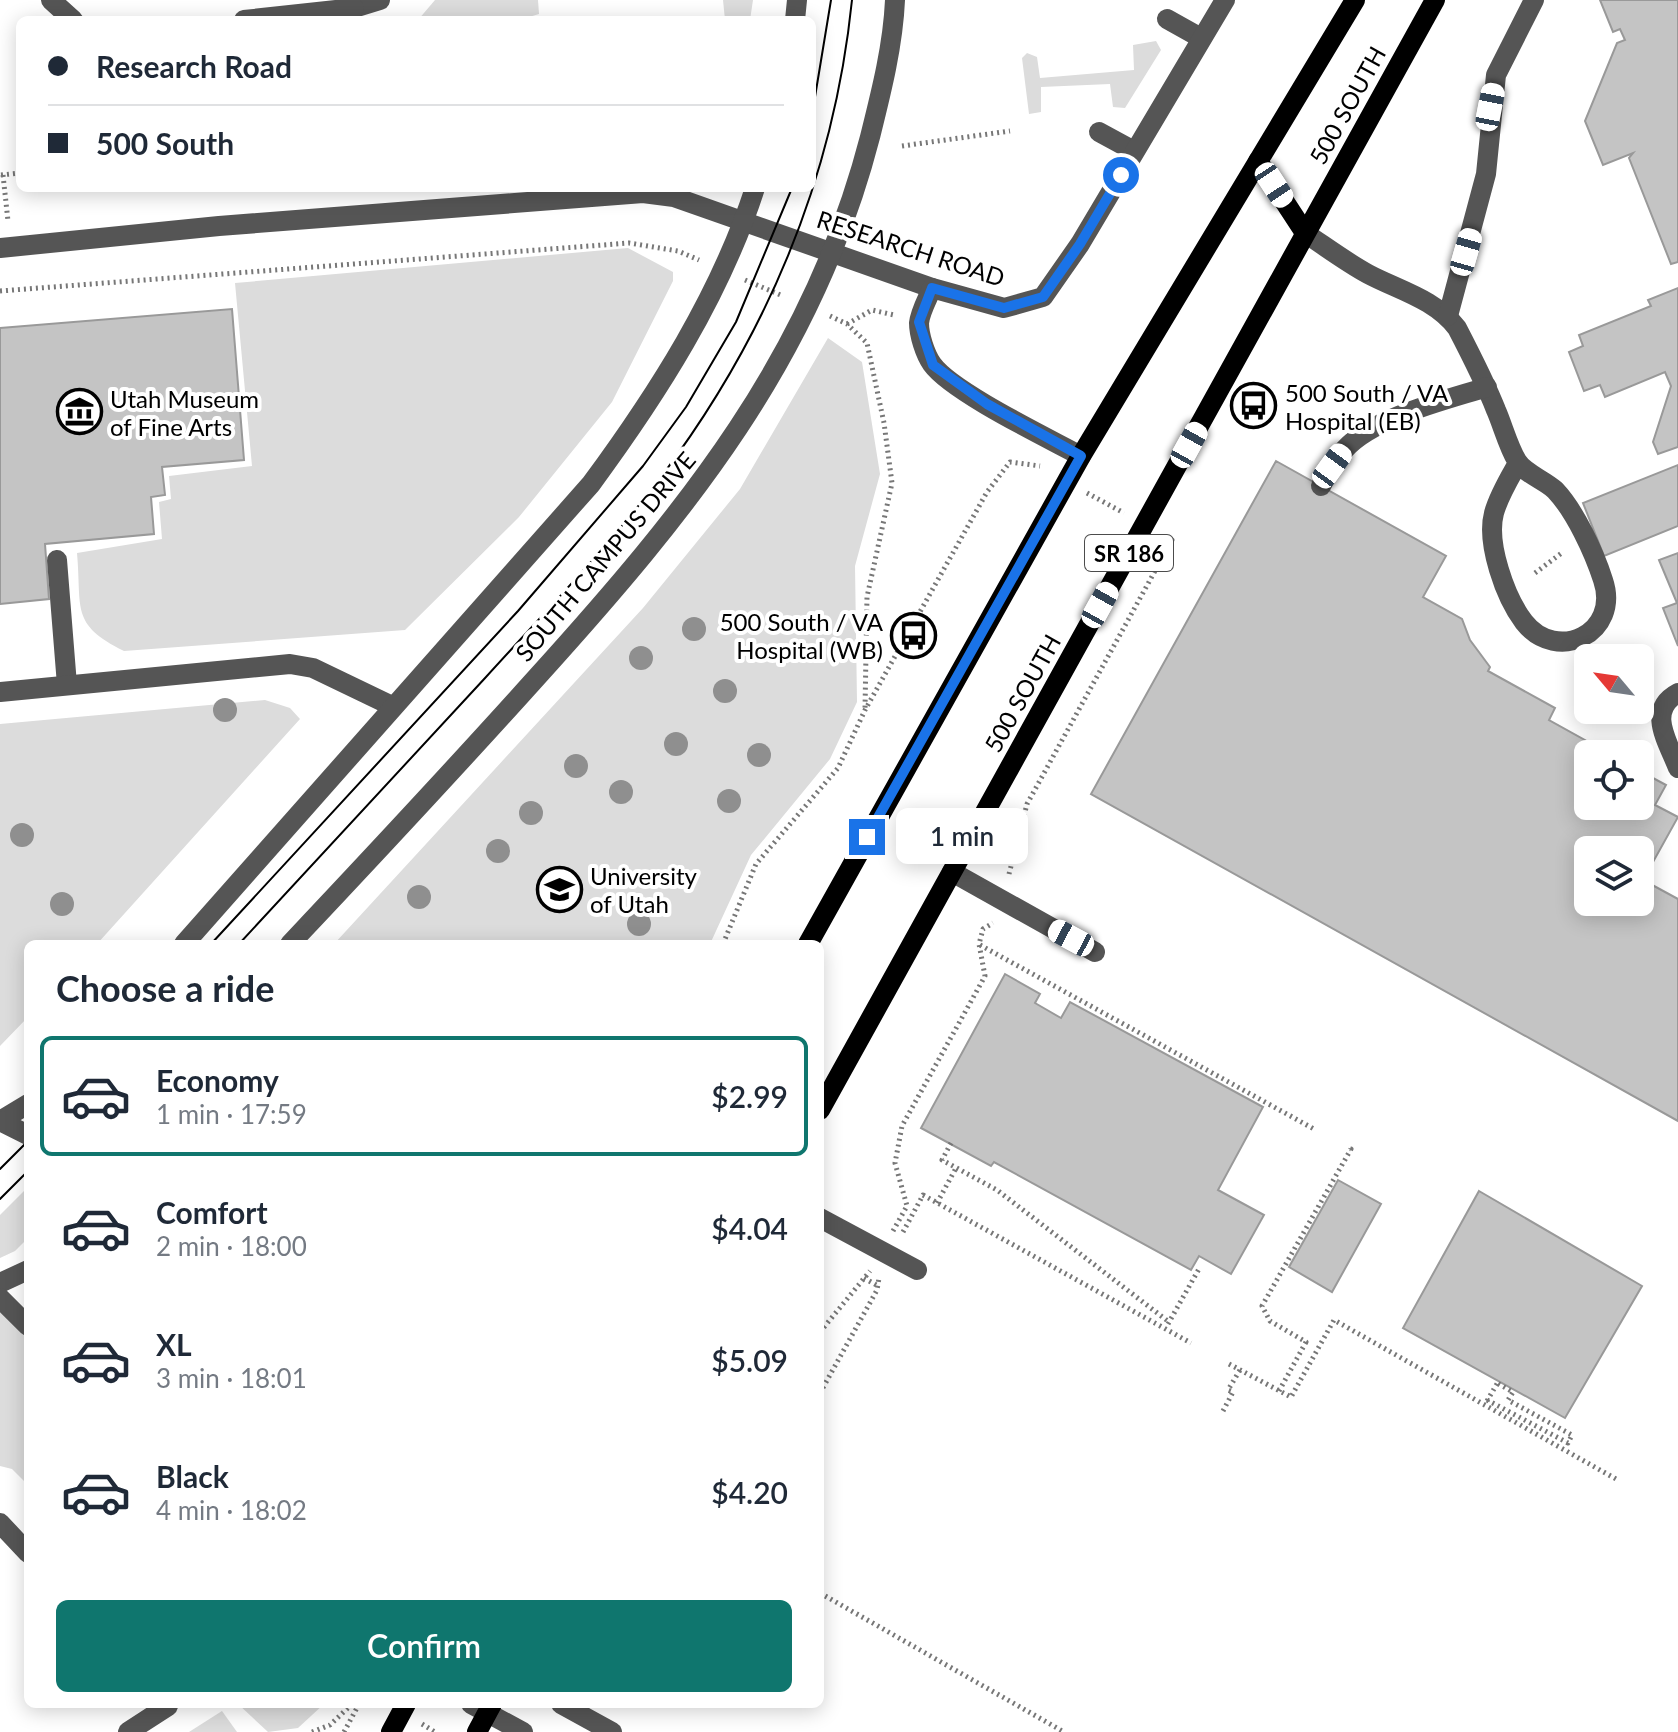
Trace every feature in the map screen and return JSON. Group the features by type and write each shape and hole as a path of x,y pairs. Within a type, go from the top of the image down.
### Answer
{"main road":[{"name":"500 SOUTH","path":"810,940 1081,456 1355,0"},
{"name":"500 SOUTH","path":"824,1103 1434,3"},
{"path":"1258,161 1305,233"},
{"path":"391,1732 404,1708"},
{"path":"477,1732 483,1708"}],"street":[{"path":"51,0 69,16"},
{"path":"272,16 380,0"},
{"name":"SOUTH CAMPUS DRIVE","path":"294,940 465,757 667,529 729,446 769,382 833,252 854,199 882,88 895,0"},
{"name":"RESEARCH ROAD","path":"0,248 219,226 643,193 674,197 797,237 932,288 1004,308 1043,297 1080,244 1225,0"},
{"path":"1448,316 1486,174 1496,75 1534,0"},
{"path":"1167,19 1201,38"},
{"path":"1099,132 1134,151"},
{"path":"187,940 591,484 640,418 684,346 745,221 754,192"},
{"path":"1305,233 1369,274 1448,316 1487,387 1518,463 1552,487 1572,509 1605,586 1603,614 1596,627 1575,642 1563,644 1537,635 1520,617 1503,585 1493,515 1518,463"},
{"path":"932,288 919,322 933,365 993,407 1081,456"},
{"path":"1321,486 1346,448 1361,436 1382,424 1487,387"},
{"path":"57,560 67,685"},
{"path":"0,692 290,664 313,668 392,706"},
{"path":"1678,693 1662,706 1659,719 1678,768"},
{"path":"952,872 1095,952"},
{"path":"0,1121 24,1106"},
{"path":"0,1121 24,1133"},
{"path":"824,1220 917,1270"},
{"path":"0,1283 24,1272"},
{"path":"0,1298 24,1322"},
{"path":"6,1529 24,1549"},
{"path":"128,1732 165,1708"},
{"path":"485,1708 523,1732"},
{"path":"568,1708 612,1732"}],"path":[{"path":"902,146 1010,131"},
{"path":"2,175 8,221"},
{"path":"0,291 629,243 678,251 847,324 867,343 892,483 867,597 865,710"},
{"path":"725,940 756,864 838,768 865,710 987,492 1010,462 1039,465 1165,537"},
{"path":"1007,880 1027,804 1172,540"},
{"path":"1535,573 1569,548"},
{"path":"907,1206 895,1163 902,1126 985,976 979,944 983,929 998,921"},
{"path":"979,944 1314,1129"},
{"path":"951,1143 942,1160 997,1190 1169,1322"},
{"path":"1279,1391 1306,1342 1270,1321 1262,1306 1351,1149 1348,1148"},
{"path":"937,1203 956,1168"},
{"path":"894,1228 907,1206 923,1195"},
{"path":"923,1195 1191,1343"},
{"path":"902,1233 923,1195"},
{"path":"1165,1329 1200,1267"},
{"path":"824,1327 872,1269"},
{"path":"824,1386 878,1286 880,1273"},
{"path":"864,1278 878,1286"},
{"path":"1229,1364 1291,1397 1334,1320 1486,1402 1568,1443 1572,1435 1508,1400 1513,1392 1497,1382 1486,1402"},
{"path":"1223,1411 1233,1392 1228,1390 1240,1370"},
{"path":"1486,1402 1616,1479"},
{"path":"824,1595 1064,1732"},
{"path":"312,1732 330,1725 348,1708"},
{"path":"344,1732 357,1708"},
{"path":"330,1725 337,1732"}],"shaded area":[{"path":"435,0 538,0 539,14 532,16 421,16"},
{"path":"723,0 753,0 751,16 725,16"},
{"path":"1156,41 1161,50 1125,108 1113,107 1110,84 1041,87 1041,112 1029,114 1022,58 1027,53 1037,57 1040,78 1134,70 1133,45"},
{"path":"628,248 673,272 673,281 612,402 519,517 405,630 124,651 87,623 80,601 77,553 162,539 159,502 171,499 169,476 252,466 235,283"},
{"path":"828,338 862,362 880,474 855,566 857,702 830,759 751,855 712,940 338,940 643,608 740,489"},
{"path":"265,700 290,708 300,719 101,940 24,940 24,1021 0,1046 0,724"},
{"path":"24,1191 24,1242 15,1251 0,1258 0,1215"},
{"path":"0,1309 24,1332 24,1481 12,1469 0,1466"},
{"path":"242,1708 320,1708 298,1728 268,1732"},
{"path":"222,1711 237,1732 189,1732"}],"building":[{"path":"1600,0 1678,0 1678,262 1671,264 1629,158 1633,153 1603,165 1585,121 1617,43 1625,40 1620,29 1613,32"},
{"path":"1678,288 1678,447 1658,454 1653,442 1671,386 1665,372 1605,397 1600,385 1584,391 1569,352 1583,346 1579,335 1651,306 1648,300"},
{"path":"232,309 244,460 162,467 165,495 151,497 154,534 45,544 49,599 0,604 0,328"},
{"path":"1276,461 1446,556 1423,597 1462,619 1470,640 1490,667 1488,671 1555,708 1549,720 1585,740 1574,740 1574,820 1654,820 1654,779 1666,785 1655,805 1678,817 1654,860 1654,836 1574,836 1574,916 1654,916 1654,886 1678,899 1678,1121 1091,794"},
{"path":"1678,465 1678,526 1604,556 1583,503"},
{"path":"1678,553 1678,646 1663,608 1677,603 1659,560"},
{"path":"1005,974 1040,994 1035,1003 1061,1018 1070,1002 1263,1107 1218,1190 1264,1215 1231,1274 1199,1256 1191,1270 994,1162 991,1166 921,1128"},
{"path":"1338,1180 1381,1204 1332,1292 1289,1267"},
{"path":"1479,1191 1642,1286 1565,1418 1403,1328"}],"tram line":[{"path":"816,91 831,0"},
{"path":"816,176 843,65 852,0"},
{"path":"215,940 518,611 643,466 686,407 736,322 790,192"},
{"path":"243,940 598,554 661,477 733,368 790,252 812,192"},
{"path":"0,1169 24,1145"},
{"path":"0,1199 24,1175"}],"place":[{"name":"500 South / VA Hospital (EB)","path":"1254,406"},
{"name":"Utah Museum of Fine Arts","path":"79,412"},
{"name":"500 South / VA Hospital (WB)","path":"914,635"},
{"name":"University of Utah","path":"559,889"}],"route":[{"path":"867,837 1081,456 987,404 949,380 933,365 923,344 919,322 932,288 1004,308 1043,297 1080,244 1121,175"}]}
